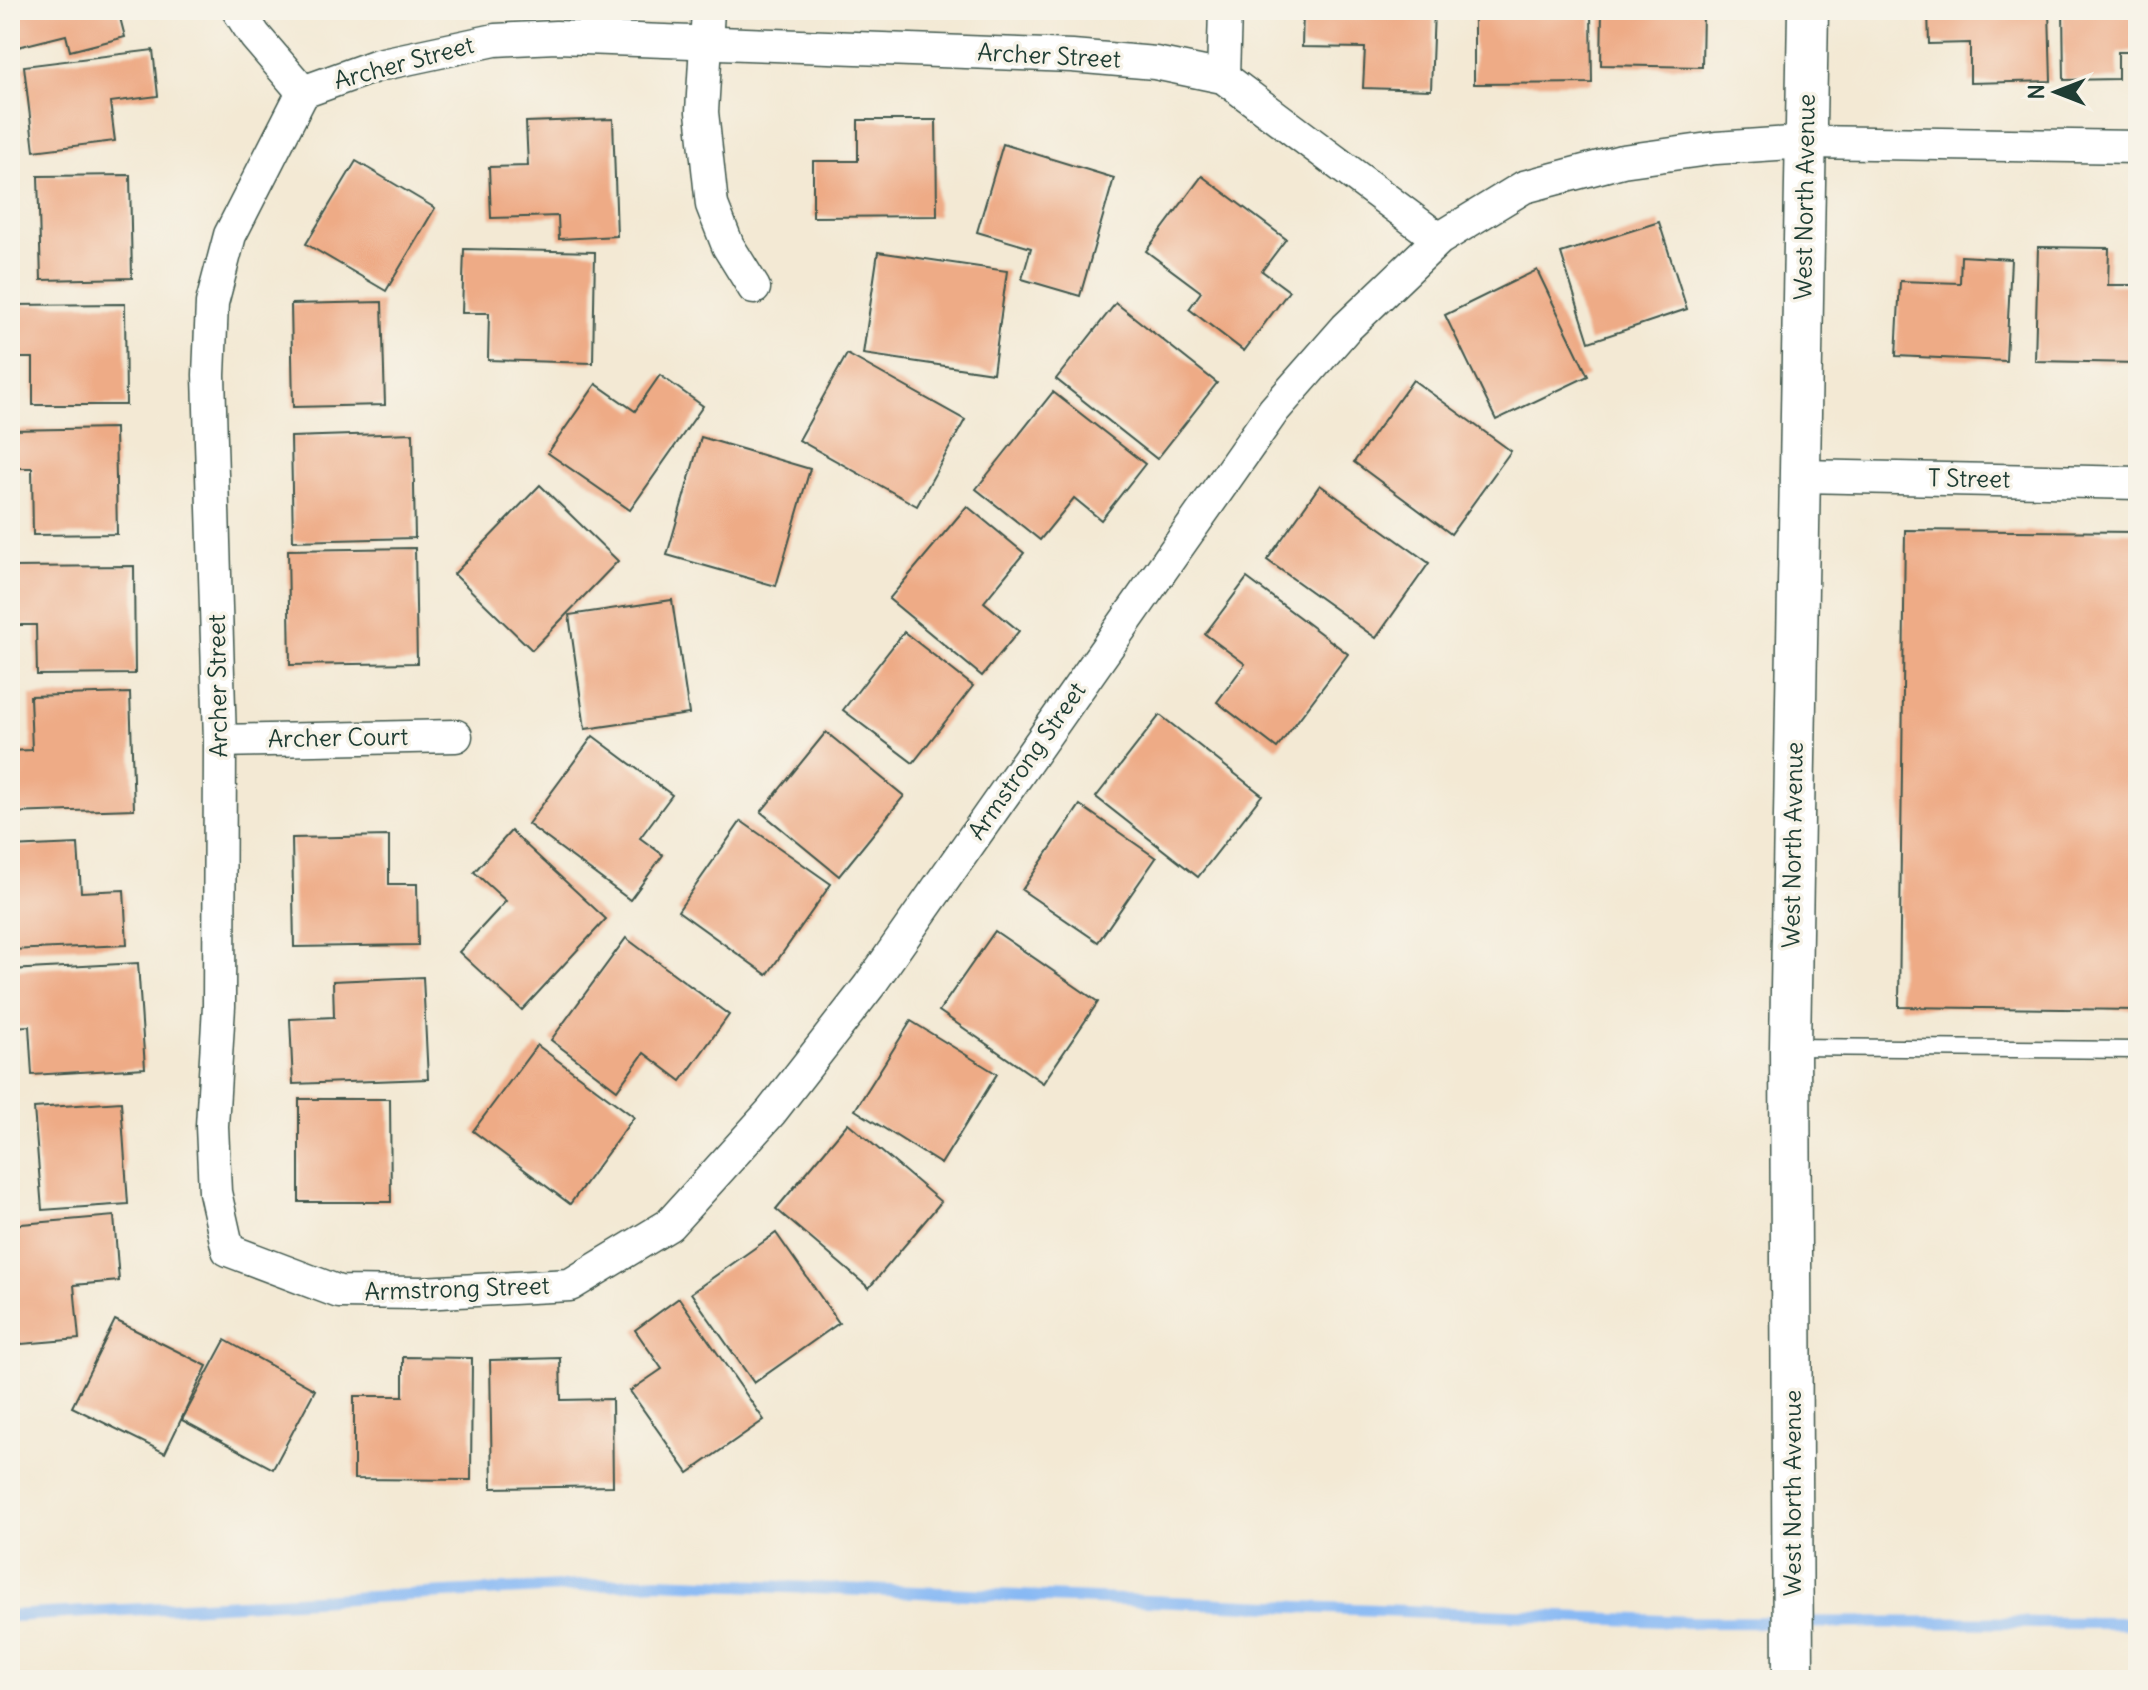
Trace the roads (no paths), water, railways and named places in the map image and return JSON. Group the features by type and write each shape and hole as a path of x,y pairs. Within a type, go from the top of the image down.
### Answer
{"street":[{"path":"238,10 255,36 303,92"},
{"path":"1223,77 1225,10"},
{"name":"West North Avenue","path":"1793,1680 1790,1047 1808,10"},
{"path":"708,25 702,112 712,205 728,246 754,288"},
{"name":"Archer Street","path":"228,1250 215,1192 212,1126 219,1006 220,741 209,375 212,303 230,235 303,92 378,65 495,40 708,25 1155,63 1223,77 1439,239"},
{"name":"Armstrong Street","path":"228,1250 339,1292 421,1293 570,1285 669,1225 771,1112 869,986 1274,410 1346,328 1439,239 1524,187 1608,165 1716,148 1806,142 2138,147"},
{"name":"T Street","path":"1800,476 2138,483"},
{"name":"Archer Court","path":"220,741 456,736"}],"lane":[{"path":"1790,1047 2138,1050"}],"waterway":[{"path":"10,1616 657,1582 1690,1622 2138,1623"}]}
